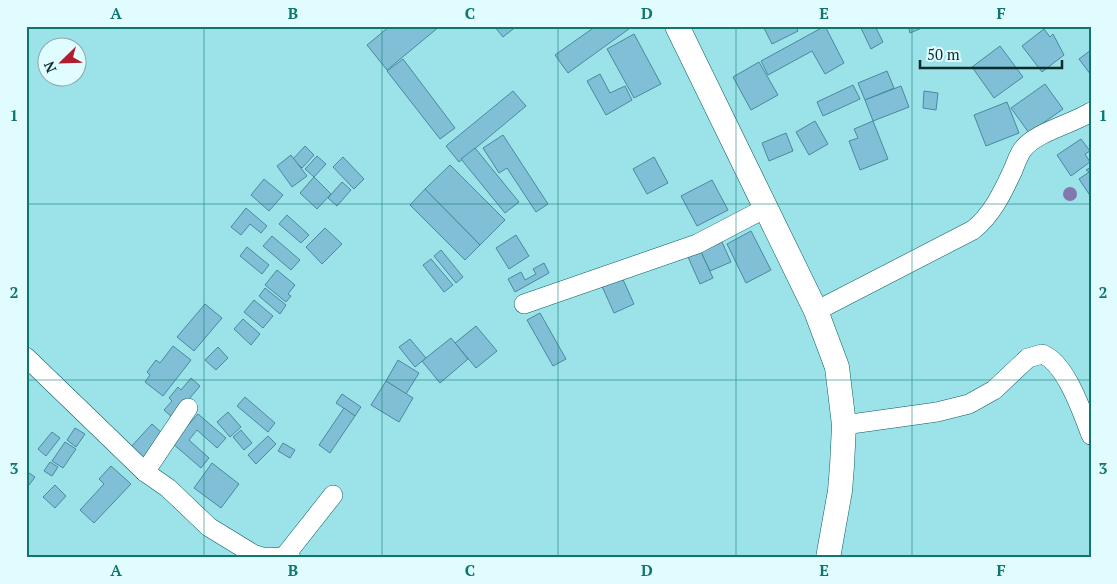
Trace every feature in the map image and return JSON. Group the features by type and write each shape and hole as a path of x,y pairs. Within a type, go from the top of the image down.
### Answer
{"street":[{"path":"677,26 816,311 837,367 844,426 840,492 828,558"},
{"path":"816,311 973,230 981,224 998,202 1022,150 1030,142 1091,112"},
{"path":"524,304 697,244 766,208"},
{"path":"844,426 937,412 969,404 994,390 1028,358 1042,354 1049,356 1057,366 1088,423"},
{"path":"29,365 145,472 168,488 209,526 233,542 262,557 287,557 333,495"},
{"path":"145,472 188,408"}],"building":[{"path":"390,26 440,26 387,70 367,45"},
{"path":"494,26 517,26 503,37"},
{"path":"596,26 633,26 568,73 555,55"},
{"path":"763,26 796,26 798,31 772,44"},
{"path":"825,26 844,63 825,74 812,51 768,75 761,61"},
{"path":"860,26 875,26 883,42 871,49"},
{"path":"908,26 921,26 922,28 910,33"},
{"path":"1044,29 1050,37 1053,34 1064,55 1042,72 1022,46"},
{"path":"634,34 661,84 634,98 607,49"},
{"path":"1000,46 1023,77 994,98 972,67"},
{"path":"1091,50 1091,75 1079,59"},
{"path":"403,59 455,128 440,139 387,71"},
{"path":"759,62 778,95 751,110 733,77"},
{"path":"887,71 894,88 865,100 858,83"},
{"path":"600,74 610,93 625,86 632,100 606,115 587,81"},
{"path":"1045,84 1063,109 1029,133 1011,108"},
{"path":"853,85 860,99 823,116 817,102"},
{"path":"901,86 909,107 873,121 865,100"},
{"path":"513,91 526,106 459,162 446,146"},
{"path":"924,91 938,93 936,110 923,108"},
{"path":"1007,102 1019,133 986,146 974,115"},
{"path":"815,121 828,144 809,155 796,132"},
{"path":"873,121 888,159 860,170 849,141 858,138 854,129"},
{"path":"786,133 793,151 769,161 762,143"},
{"path":"503,135 548,204 536,212 507,168 499,173 483,148"},
{"path":"1081,139 1090,151 1085,154 1090,162 1071,176 1057,155"},
{"path":"305,146 314,155 302,168 293,159"},
{"path":"475,148 519,202 505,213 461,159"},
{"path":"291,155 307,176 292,187 277,166"},
{"path":"317,156 326,164 314,177 305,169"},
{"path":"343,157 364,179 354,189 333,167"},
{"path":"654,157 668,183 647,194 633,169"},
{"path":"450,165 505,220 480,245 425,189"},
{"path":"1091,167 1091,197 1079,179 1089,172 1086,170"},
{"path":"314,177 331,194 317,209 300,193"},
{"path":"264,179 283,195 269,211 251,195"},
{"path":"712,180 728,210 697,226 681,196"},
{"path":"342,182 351,190 337,206 328,198"},
{"path":"425,189 480,245 465,260 410,205"},
{"path":"246,208 267,226 261,233 250,224 241,235 231,227"},
{"path":"287,215 309,235 301,243 279,224"},
{"path":"325,228 342,244 322,264 306,247"},
{"path":"751,231 771,270 746,283 727,244"},
{"path":"516,235 529,256 509,269 496,248"},
{"path":"272,236 300,260 291,270 263,246"},
{"path":"722,242 731,262 710,271 701,252"},
{"path":"247,247 269,265 262,274 240,256"},
{"path":"441,250 463,277 456,283 434,256"},
{"path":"701,252 713,278 700,284 688,257"},
{"path":"431,259 453,285 444,292 423,265"},
{"path":"544,263 549,273 515,292 508,279 521,272 525,280 536,274 533,269"},
{"path":"277,270 295,285 288,294 291,296 286,302 265,285"},
{"path":"621,275 634,304 614,313 601,284"},
{"path":"265,288 286,305 280,314 259,296"},
{"path":"254,300 273,316 263,328 244,312"},
{"path":"205,304 222,318 194,351 177,337"},
{"path":"540,313 566,359 553,366 527,320"},
{"path":"243,319 260,334 251,345 234,329"},
{"path":"476,326 497,351 476,368 455,343"},
{"path":"451,338 468,359 440,383 422,361"},
{"path":"410,339 426,358 415,367 399,347"},
{"path":"173,346 191,360 163,396 145,382 150,375 147,372 156,360 160,363"},
{"path":"218,347 228,358 216,370 205,360"},
{"path":"398,360 419,373 406,394 386,381"},
{"path":"191,378 200,386 173,418 164,410 172,401 169,398 178,387 181,390"},
{"path":"386,381 413,398 399,422 371,405"},
{"path":"342,394 361,407 355,416 336,403"},
{"path":"245,397 275,423 268,432 237,406"},
{"path":"344,408 355,416 330,453 319,445"},
{"path":"228,412 241,427 230,437 217,422"},
{"path":"198,414 226,438 217,448 197,430 189,440 209,458 201,468 172,443"},
{"path":"152,424 164,435 141,461 128,450"},
{"path":"75,428 85,434 76,447 67,440"},
{"path":"241,430 252,443 244,450 233,437"},
{"path":"52,432 60,438 46,456 38,449"},
{"path":"268,436 276,444 256,464 248,455"},
{"path":"65,442 76,449 63,468 52,461"},
{"path":"283,443 295,450 290,458 278,451"},
{"path":"50,462 58,467 52,476 44,471"},
{"path":"212,463 239,484 221,508 194,488"},
{"path":"111,466 131,484 94,523 80,510 104,484 99,479"},
{"path":"26,471 35,477 26,489"},
{"path":"55,485 66,496 55,508 43,497"}]}
